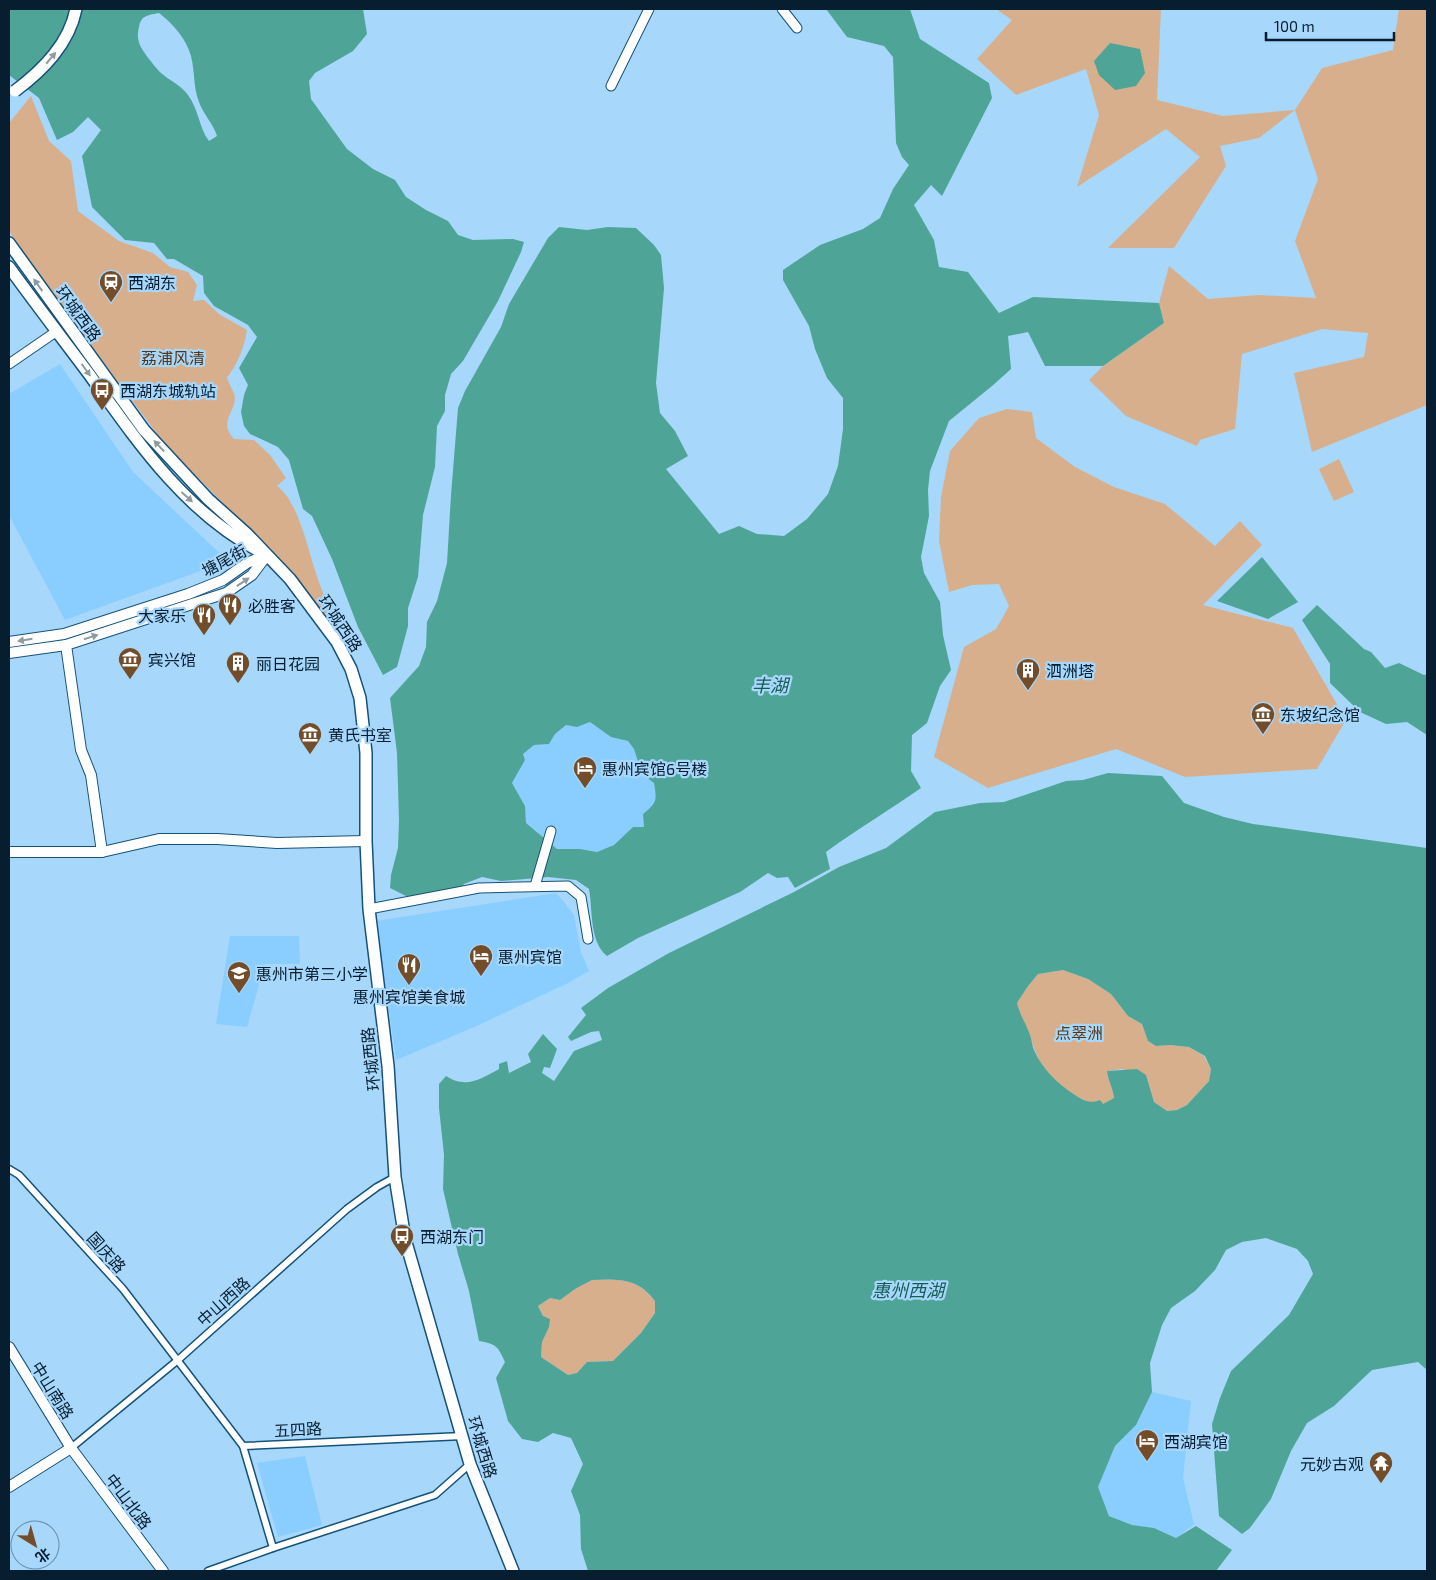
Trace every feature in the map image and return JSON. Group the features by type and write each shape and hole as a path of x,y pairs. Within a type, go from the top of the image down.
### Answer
{"main road":[{"path":"11,94 51,60 70,28 76,9"},
{"name":"环城西路","path":"9,243 144,430 208,499 247,534 296,586 337,642 351,669 360,698 366,753 368,909 388,1066 395,1178 405,1240 470,1464 513,1571"},
{"name":"环城西路","path":"9,266 142,448 169,480 237,539 267,555"}],"street":[{"path":"611,86 649,9"},
{"path":"782,9 797,28"},
{"path":"9,364 57,331"},
{"name":"塘尾街","path":"9,642 64,634 188,594 223,580 247,563 267,555"},
{"name":"塘尾街","path":"9,653 66,645 226,593 252,575 267,555"},
{"path":"66,645 74,688 81,750 91,775 102,852"},
{"path":"535,886 551,831"},
{"path":"9,852 102,852 159,839 217,839 277,843 366,840"},
{"path":"368,909 479,888 568,886 581,897 588,939"},
{"name":"国庆路","path":"9,1169 19,1175 123,1289 178,1360"},
{"name":"中山西路","path":"71,1448 178,1360 347,1209 377,1187 395,1178"},
{"name":"中山南路","path":"9,1347 71,1448"},
{"path":"178,1360 243,1446 273,1548"},
{"name":"五四路","path":"243,1446 463,1436"},
{"path":"9,1487 71,1448"},
{"name":"中山北路","path":"71,1448 163,1571"},
{"path":"208,1571 435,1495 470,1464"}],"shaded area":[{"path":"60,364 133,472 228,561 65,620 9,515 9,394"},
{"name":"惠州宾馆6号楼","path":"590,722 611,737 628,741 634,749 642,774 654,783 656,797 654,806 643,814 644,827 633,827 614,845 597,852 580,849 557,849 526,823 525,806 512,783 525,760 523,754 533,745 549,744 555,734 566,725 577,727"},
{"name":"惠州宾馆","path":"556,893 574,915 581,952 589,971 568,983 479,1025 396,1060 376,921"},
{"name":"惠州市第三小学","path":"230,936 299,936 300,964 265,964 247,1027 216,1024"},
{"name":"西湖宾馆","path":"1152,1392 1191,1401 1183,1478 1194,1524 1177,1538 1154,1528 1132,1525 1109,1516 1098,1487 1115,1446 1136,1425"},
{"path":"305,1456 322,1525 278,1537 257,1463"}],"green space":[{"path":"996,9 1161,9 1157,100 1223,116 1295,110 1259,138 1220,146 1226,166 1174,248 1108,248 1200,157 1166,129 1077,187 1099,115 1086,69 1016,95 977,59 1012,20"},
{"path":"1399,9 1427,9 1427,405 1312,452 1294,373 1364,357 1368,333 1322,329 1242,354 1235,429 1200,440 1197,446 1126,416 1089,380 1103,366 1164,323 1159,303 1169,266 1208,299 1259,295 1316,298 1295,241 1318,179 1295,110 1322,68 1393,50"},
{"name":"荔浦风清","path":"31,96 49,141 71,161 78,211 119,241 153,253 170,267 188,272 197,285 193,301 204,300 219,314 247,330 240,355 227,378 235,397 227,427 234,439 254,440 270,455 286,478 277,486 291,502 296,513 318,581 332,614 321,612 262,542 167,447 19,250 9,230 9,123"},
{"path":"1007,409 1032,412 1036,438 1075,467 1114,487 1165,504 1215,546 1240,521 1262,545 1203,605 1293,628 1346,720 1317,769 1185,777 1116,749 988,788 934,757 964,647 996,629 1009,606 999,584 972,585 949,592 939,541 941,497 950,451 979,418"},
{"path":"1339,459 1354,492 1334,501 1319,469"},
{"name":"点翠洲","path":"1063,970 1088,979 1111,994 1128,1016 1142,1024 1148,1041 1156,1046 1189,1047 1204,1056 1211,1069 1209,1081 1187,1105 1177,1110 1167,1111 1154,1102 1146,1075 1122,1069 1107,1071 1114,1098 1103,1104 1088,1102 1064,1088 1046,1071 1036,1054 1017,1003 1038,974"},
{"path":"592,1280 619,1280 634,1284 648,1293 655,1301 655,1313 641,1333 613,1361 587,1362 577,1373 568,1375 541,1357 542,1342 549,1327 538,1306 550,1298 560,1300"}],"water":[{"path":"9,9 363,9 367,34 353,51 315,73 309,81 311,99 347,149 373,169 395,180 406,197 448,221 458,235 473,240 513,239 524,242 498,301 463,361 451,374 445,395 445,411 437,426 435,467 423,515 418,577 408,608 408,626 397,667 383,675 358,627 332,559 312,516 303,509 289,460 278,447 250,434 244,426 241,412 248,385 239,368 257,337 248,325 214,306 204,293 203,276 174,259 167,259 154,243 125,240 92,207 82,156 101,130 88,117 73,132 57,140 39,98 9,75","holes":["159,13 174,27 189,49 197,96 217,136 209,141 188,95 182,88 161,73 148,58 138,40 142,20 146,16"]},
{"name":"丰湖","path":"826,9 910,9 920,39 989,83 992,98 942,196 931,185 914,205 934,240 939,267 968,272 999,313 1033,297 1159,303 1164,323 1103,366 1045,366 1028,332 1008,336 1011,369 949,421 930,471 928,490 929,516 921,557 924,573 940,602 943,635 951,670 940,686 927,723 912,735 911,771 921,788 826,852 830,869 795,888 788,877 777,878 768,873 740,892 638,938 607,956 601,950 594,934 589,889 576,880 548,877 501,881 482,877 464,884 459,892 408,897 390,888 391,875 398,848 399,820 397,753 390,698 419,666 426,647 427,622 437,601 447,563 458,408 465,391 501,327 509,304 548,238 559,227 587,230 608,227 636,228 654,245 661,255 664,288 656,383 660,413 675,431 688,456 666,469 719,534 739,526 757,534 784,536 807,519 828,494 838,466 843,429 843,398 827,378 815,349 809,326 783,280 783,270 820,245 863,229 880,218 893,189 909,165 902,157 896,143 893,57 884,46 847,37","holes":["590,722 611,737 628,741 634,749 642,774 654,783 655,801 643,814 644,827 633,827 614,845 597,852 580,849 557,849 526,823 525,806 512,783 525,760 523,754 534,745 549,744 555,734 566,725 577,727"]},
{"path":"1110,43 1140,49 1145,73 1136,86 1115,90 1099,75 1094,61"},
{"path":"1262,557 1298,602 1268,619 1217,601"},
{"path":"1317,605 1364,649 1371,652 1385,668 1399,663 1424,675 1427,674 1427,735 1407,722 1386,724 1360,712 1330,683 1330,664 1302,620"},
{"name":"惠州西湖","path":"1108,773 1162,776 1184,803 1224,817 1253,824 1427,848 1427,1370 1418,1362 1372,1370 1334,1406 1307,1423 1291,1451 1271,1499 1250,1528 1242,1534 1219,1516 1212,1424 1231,1371 1289,1315 1313,1274 1308,1261 1297,1249 1266,1238 1242,1242 1226,1250 1215,1270 1195,1291 1171,1308 1162,1325 1150,1363 1152,1392 1136,1425 1115,1446 1098,1487 1109,1516 1132,1525 1154,1528 1176,1538 1196,1526 1232,1550 1216,1571 588,1571 581,1549 580,1515 571,1491 583,1464 571,1438 553,1433 538,1442 522,1439 508,1421 496,1378 505,1362 496,1347 479,1341 469,1291 458,1254 443,1189 444,1155 439,1108 439,1084 446,1076 460,1082 480,1079 499,1069 499,1064 507,1061 509,1073 531,1062 528,1054 543,1034 557,1049 550,1068 544,1067 542,1073 554,1081 574,1051 602,1040 599,1031 591,1032 571,1041 568,1037 586,1015 581,1008 608,988 669,953 794,892 839,867 886,848 935,812 980,803 1004,802 1066,781 1083,780","holes":["1063,970 1088,979 1111,994 1128,1016 1142,1024 1148,1041 1156,1046 1189,1047 1205,1056 1211,1069 1209,1081 1187,1105 1177,1110 1167,1111 1154,1102 1146,1075 1137,1069 1107,1071 1114,1098 1103,1104 1100,1100 1093,1102 1084,1100 1069,1091 1051,1076 1041,1064 1033,1048 1030,1035 1017,1003 1038,974","592,1280 619,1280 642,1288 655,1301 655,1313 641,1333 613,1361 587,1362 577,1373 568,1375 541,1357 542,1342 549,1327 550,1319 543,1316 538,1306 550,1298 560,1300"]}],"place":[{"name":"西湖东","path":"111,303"},
{"name":"西湖东城轨站","path":"102,411"},
{"name":"必胜客","path":"230,626"},
{"name":"大家乐","path":"204,636"},
{"name":"宾兴馆","path":"130,680"},
{"name":"丽日花园","path":"238,684"},
{"name":"泗洲塔","path":"1028,691"},
{"name":"东坡纪念馆","path":"1263,735"},
{"name":"黄氏书室","path":"310,755"},
{"name":"惠州宾馆6号楼","path":"585,789"},
{"name":"惠州宾馆","path":"481,977"},
{"name":"惠州宾馆美食城","path":"409,986"},
{"name":"惠州市第三小学","path":"239,994"},
{"name":"西湖东门","path":"402,1257"},
{"name":"西湖宾馆","path":"1147,1462"},
{"name":"元妙古观","path":"1381,1484"}]}
